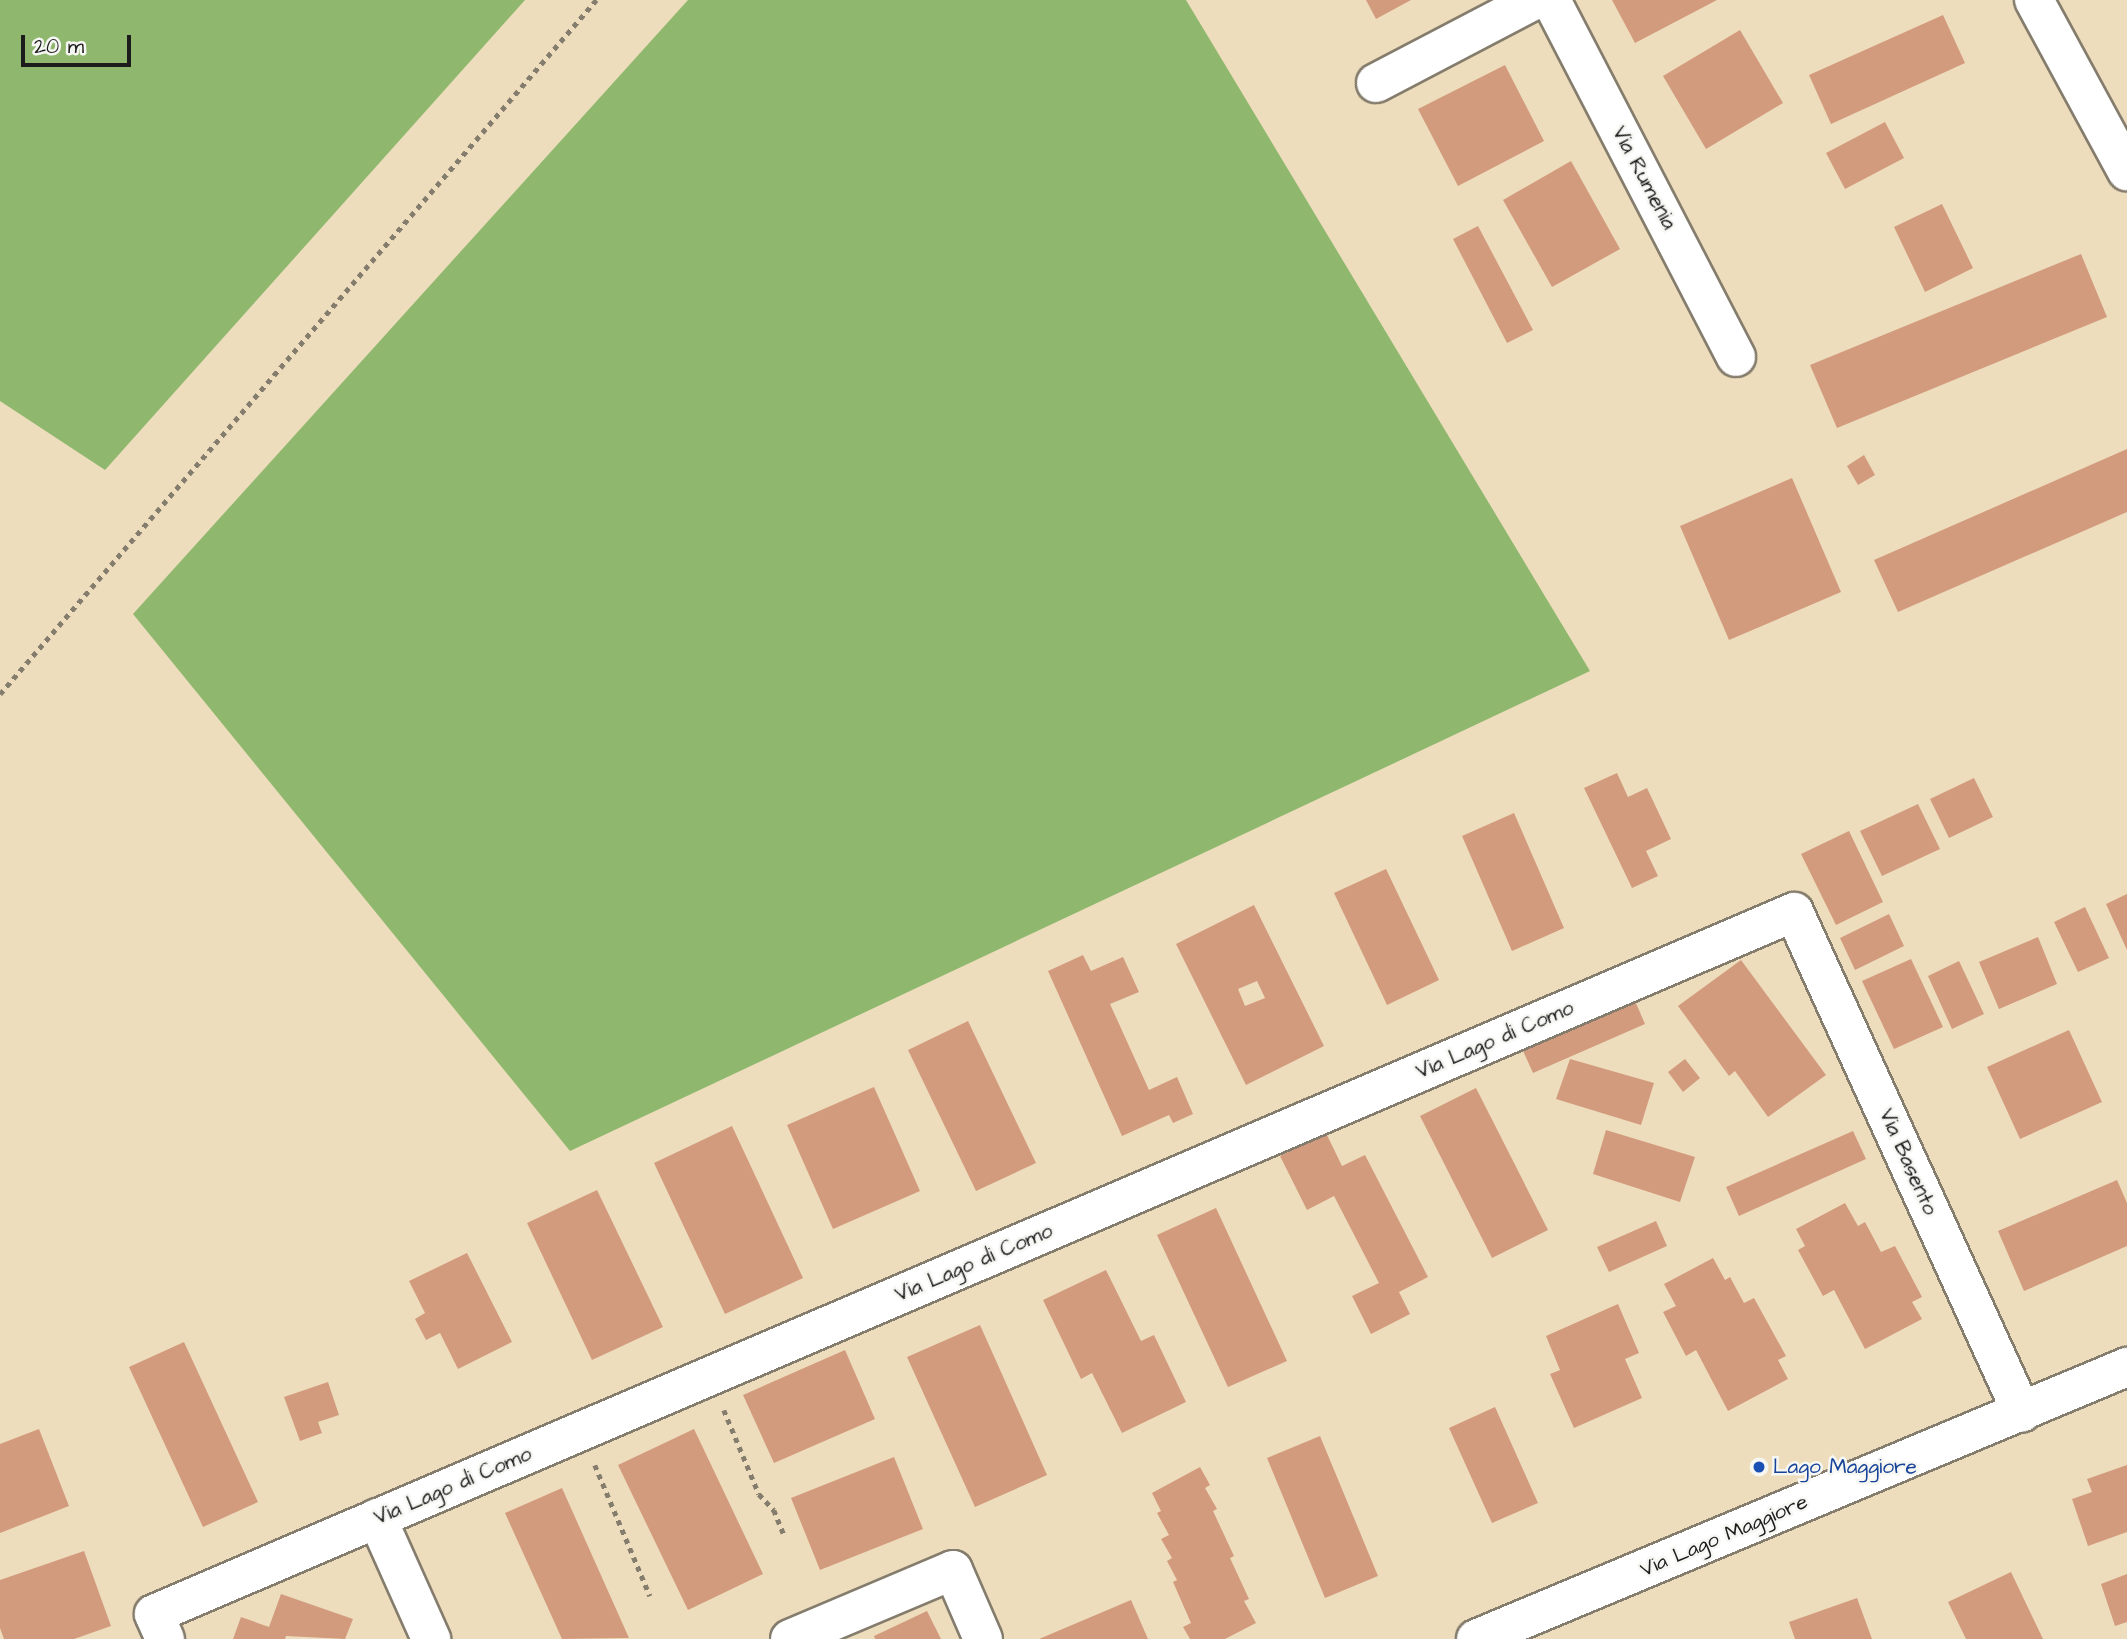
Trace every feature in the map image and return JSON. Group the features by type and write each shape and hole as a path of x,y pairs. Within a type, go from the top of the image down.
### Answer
{"street":[{"path":"1376,83 1535,0"},
{"name":"Via Rumenia","path":"1550,0 1736,357"},
{"path":"2034,0 2127,172"},
{"name":"Via Lago di Como","path":"160,1626 377,1518 1794,912"},
{"name":"Via Basento","path":"1794,912 2022,1413"},
{"name":"Via Lago Maggiore","path":"1476,1639 2127,1367"},
{"path":"377,1518 431,1639"},
{"path":"790,1639 953,1570 983,1639"}],"path":[{"path":"0,694 596,0"},
{"path":"710,1376 759,1494 774,1510 785,1537"},
{"path":"581,1431 650,1596"}],"green space":[{"path":"0,0 525,0 105,470 0,401"},
{"path":"688,0 1186,0 1590,671 570,1151 133,614"}],"building":[{"path":"1366,0 1411,0 1376,19"},
{"path":"1612,0 1717,0 1635,43"},
{"path":"1943,15 1965,63 1831,124 1809,75"},
{"path":"1740,30 1783,103 1706,149 1663,76"},
{"path":"1505,65 1544,141 1458,186 1418,109"},
{"path":"1885,122 1904,158 1845,189 1826,153"},
{"path":"1571,161 1620,249 1552,287 1503,200"},
{"path":"1942,204 1973,268 1925,292 1894,227"},
{"path":"1478,226 1533,330 1507,343 1453,239"},
{"path":"2081,254 2107,317 1837,428 1810,365"},
{"path":"2127,449 2127,512 1898,612 1874,560"},
{"path":"1864,455 1875,475 1858,485 1847,466"},
{"path":"1792,478 1841,592 1729,640 1680,526"},
{"path":"1617,773 1628,797 1647,788 1671,839 1646,851 1658,876 1632,888 1584,788"},
{"path":"1974,778 1993,817 1949,838 1930,799"},
{"path":"1918,804 1940,849 1882,876 1860,831"},
{"path":"1514,813 1564,928 1512,951 1462,836"},
{"path":"1849,831 1883,902 1836,925 1801,854"},
{"path":"1386,869 1439,980 1387,1005 1334,893"},
{"path":"2127,894 2127,950 2106,904"},
{"path":"1254,905 1324,1046 1246,1085 1176,944","holes":["1257,981 1265,998 1245,1006 1238,989"]},
{"path":"2085,907 2109,958 2078,972 2054,922"},
{"path":"1889,914 1904,946 1855,970 1840,938"},
{"path":"2038,937 2057,984 1999,1009 1979,962"},
{"path":"1083,955 1091,971 1123,957 1139,992 1110,1004 1149,1090 1177,1077 1193,1114 1173,1123 1169,1115 1122,1136 1048,971"},
{"path":"1911,959 1943,1027 1894,1049 1862,981"},
{"path":"1741,960 1826,1075 1768,1117 1735,1071 1729,1076 1678,1006"},
{"path":"1959,961 1984,1014 1952,1029 1928,976"},
{"path":"1632,994 1645,1024 1533,1073 1520,1044"},
{"path":"968,1021 1036,1163 976,1191 908,1050"},
{"path":"2069,1030 2102,1102 2020,1139 1987,1067"},
{"path":"1570,1059 1654,1083 1641,1125 1556,1099"},
{"path":"1685,1059 1700,1078 1683,1092 1668,1072"},
{"path":"874,1087 920,1191 833,1229 787,1125"},
{"path":"1476,1088 1548,1230 1492,1258 1420,1116"},
{"path":"732,1126 803,1278 725,1314 654,1163"},
{"path":"1606,1130 1695,1157 1680,1202 1593,1174"},
{"path":"1853,1131 1866,1159 1739,1216 1726,1187"},
{"path":"1326,1133 1342,1166 1365,1155 1428,1277 1399,1292 1410,1314 1371,1334 1352,1296 1379,1283 1334,1196 1307,1210 1280,1156"},
{"path":"2117,1180 2127,1203 2127,1246 2024,1291 1998,1231"},
{"path":"597,1190 663,1327 592,1360 527,1223"},
{"path":"1845,1203 1858,1226 1865,1222 1881,1252 1895,1246 1922,1297 1912,1302 1922,1319 1865,1349 1834,1290 1823,1296 1798,1250 1805,1246 1796,1229"},
{"path":"1216,1208 1287,1361 1228,1387 1157,1235"},
{"path":"1656,1221 1667,1246 1609,1272 1597,1247"},
{"path":"467,1253 512,1342 458,1369 440,1333 426,1340 415,1319 425,1313 409,1281"},
{"path":"1713,1258 1725,1280 1730,1277 1744,1303 1754,1298 1786,1356 1778,1360 1788,1379 1728,1411 1696,1350 1686,1356 1663,1312 1676,1306 1664,1284"},
{"path":"1106,1270 1141,1341 1154,1335 1186,1402 1122,1433 1092,1373 1081,1379 1043,1300"},
{"path":"1618,1304 1639,1353 1625,1359 1642,1398 1574,1428 1550,1374 1560,1370 1546,1336"},
{"path":"980,1325 1047,1475 975,1507 907,1357"},
{"path":"184,1342 258,1502 203,1527 129,1367"},
{"path":"845,1350 875,1419 774,1463 743,1395"},
{"path":"328,1382 339,1415 318,1422 322,1433 300,1441 284,1397"},
{"path":"1495,1407 1538,1503 1492,1523 1449,1428"},
{"path":"39,1429 69,1506 0,1533 0,1444"},
{"path":"694,1429 763,1574 688,1610 618,1465"},
{"path":"1320,1436 1378,1576 1325,1598 1267,1458"},
{"path":"894,1457 923,1529 820,1570 791,1498"},
{"path":"2127,1465 2127,1532 2088,1546 2072,1499 2092,1492 2087,1479"},
{"path":"1200,1467 1210,1485 1205,1488 1217,1509 1213,1511 1234,1556 1230,1558 1249,1599 1244,1601 1256,1623 1225,1639 1190,1639 1183,1627 1191,1623 1173,1582 1177,1580 1167,1561 1172,1558 1161,1539 1169,1535 1157,1513 1161,1511 1152,1493"},
{"path":"562,1488 629,1638 562,1639 505,1513"},
{"path":"84,1551 111,1626 74,1639 4,1639 0,1628 0,1580"},
{"path":"2011,1572 2043,1639 1966,1639 1948,1602"},
{"path":"2127,1574 2127,1622 2115,1626 2101,1584"},
{"path":"281,1594 353,1619 345,1639 286,1636 285,1639 233,1639 241,1617 269,1627"},
{"path":"1857,1598 1872,1639 1795,1639 1789,1622"},
{"path":"1131,1600 1148,1639 1039,1639"},
{"path":"927,1611 941,1639 875,1639 874,1636"}],"place":[{"name":"Lago Maggiore","path":"1759,1467"}]}
